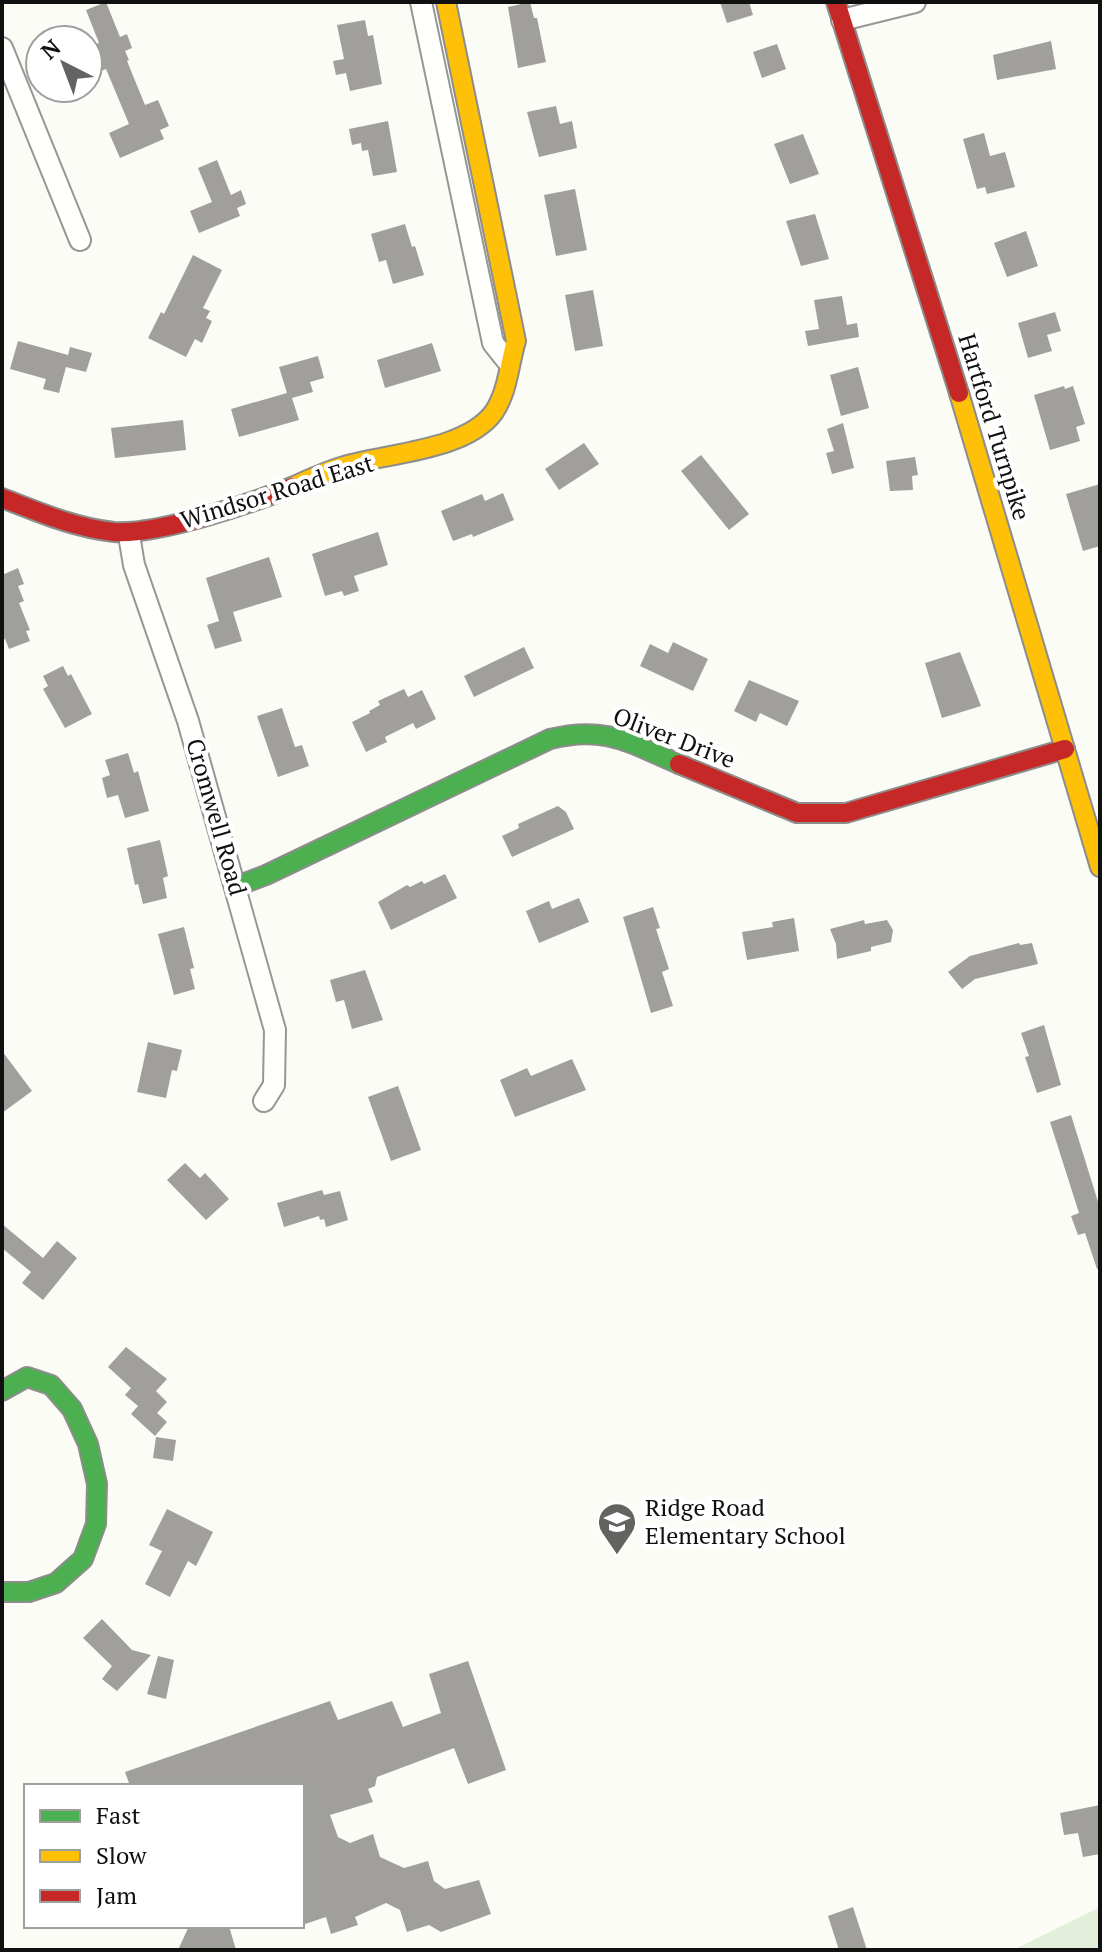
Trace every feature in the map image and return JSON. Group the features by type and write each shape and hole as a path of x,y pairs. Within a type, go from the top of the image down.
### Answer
{"street":[{"path":"421,2 493,343 509,363"},
{"name":"Windsor Road East","path":"2,498 60,519 129,535 286,489 344,466 390,458 466,434 486,421 499,403 507,384 516,341 446,2"},
{"path":"839,11 915,2"},
{"name":"Hartford Turnpike","path":"839,11 955,383 1100,867"},
{"path":"2,48 80,240"},
{"name":"Cromwell Road","path":"129,535 134,565 188,721 237,886 275,1030 274,1085 264,1101"},
{"name":"Oliver Drive","path":"237,886 266,875 512,756 550,739 578,732 610,735 797,813 826,815 861,809 1065,749"},
{"path":"2,1391 14,1381 27,1376 44,1381 58,1390 82,1429 99,1483 96,1517 89,1546 80,1565 68,1577 46,1588 27,1593 2,1592"}],"green space":[{"path":"1100,1907 1100,1950 1013,1950"}],"building":[{"path":"106,2 120,37 127,34 132,48 125,51 127,61 145,105 158,100 169,126 160,130 164,139 120,158 109,133 129,124 104,70 104,24 92,24 86,10"},
{"path":"530,2 534,18 537,18 546,62 518,68 508,7"},
{"path":"720,2 749,2 753,15 727,23"},
{"path":"365,20 368,36 373,35 382,84 350,91 346,73 336,75 333,61 344,59 337,25"},
{"path":"1051,41 1056,69 997,80 993,55"},
{"path":"777,44 786,69 762,78 753,52"},
{"path":"556,106 560,124 572,121 577,148 539,157 527,112"},
{"path":"388,121 397,172 373,176 368,150 362,151 361,143 352,145 349,129"},
{"path":"984,133 990,156 1005,152 1015,187 987,194 985,187 977,189 963,139"},
{"path":"803,134 819,174 790,184 774,144"},
{"path":"217,160 231,195 241,190 246,204 237,208 240,216 199,233 190,211 212,202 198,168"},
{"path":"575,189 587,250 556,256 544,195"},
{"path":"815,214 829,259 801,266 786,221"},
{"path":"405,224 424,275 393,284 386,260 379,262 371,234"},
{"path":"1026,231 1038,266 1007,277 994,243"},
{"path":"193,255 222,270 203,308 210,311 206,318 212,321 202,343 195,339 186,357 148,338 161,312 164,314"},
{"path":"593,290 603,346 575,351 565,295"},
{"path":"842,296 847,325 857,323 859,337 808,346 805,331 819,329 814,300"},
{"path":"1055,312 1061,331 1047,335 1052,351 1028,358 1018,323"},
{"path":"18,341 68,355 70,347 92,353 86,372 66,367 59,393 43,389 46,379 10,369"},
{"path":"432,343 441,371 385,388 377,360"},
{"path":"318,356 324,378 310,382 313,392 292,398 299,420 239,437 231,409 287,393 279,367"},
{"path":"858,367 869,408 841,416 830,375"},
{"path":"1064,386 1065,389 1073,386 1085,424 1076,427 1080,441 1050,450 1034,395"},
{"path":"183,420 186,450 115,458 111,428"},
{"path":"843,423 854,468 832,474 826,453 834,451 827,429"},
{"path":"584,443 599,464 559,490 545,469"},
{"path":"701,455 749,514 729,530 681,471"},
{"path":"915,457 918,475 912,476 913,490 890,491 886,461"},
{"path":"1100,484 1100,546 1083,551 1066,494"},
{"path":"503,493 514,520 473,537 472,534 453,541 441,511 482,494 485,501"},
{"path":"378,532 388,565 354,576 359,591 344,596 342,591 325,596 312,554"},
{"path":"269,557 282,597 233,612 242,641 215,649 207,625 219,621 206,578"},
{"path":"18,568 24,584 18,586 24,601 19,603 30,630 26,631 30,641 9,649 5,639 2,640 2,575"},
{"path":"673,642 708,659 693,691 640,666 650,644 668,653"},
{"path":"524,647 534,668 474,697 464,676"},
{"path":"960,652 981,706 942,718 925,663"},
{"path":"63,666 68,676 71,674 92,714 65,728 43,689 48,686 43,676"},
{"path":"749,680 799,701 787,726 760,713 756,722 734,711"},
{"path":"404,689 408,697 422,690 436,719 416,729 413,723 385,737 387,742 366,752 352,722 380,705 378,701"},
{"path":"282,708 295,747 302,745 309,766 278,777 257,716"},
{"path":"128,753 134,773 138,771 149,811 125,818 118,795 107,798 102,778 110,775 105,760"},
{"path":"558,806 566,812 574,829 512,857 502,836 519,828 518,824"},
{"path":"160,840 168,876 163,878 167,898 143,904 138,884 135,885 127,848"},
{"path":"445,874 457,898 391,930 378,902 407,885 410,887 422,881 424,884"},
{"path":"579,898 589,922 539,943 526,911 549,901 552,909"},
{"path":"653,907 660,928 656,929 669,969 662,972 673,1006 651,1013 623,917"},
{"path":"794,918 799,951 747,960 742,932 773,927 772,922"},
{"path":"864,920 865,924 887,920 893,930 891,942 871,947 871,951 837,959 836,944 830,929"},
{"path":"184,927 194,968 190,969 195,989 174,995 158,934"},
{"path":"1019,943 1032,943 1038,964 975,979 962,989 948,972 970,956"},
{"path":"365,970 383,1020 352,1029 344,1000 336,1002 330,980"},
{"path":"1044,1025 1061,1085 1037,1093 1021,1033"},
{"path":"148,1042 182,1050 177,1071 172,1070 166,1098 137,1092"},
{"path":"2,1051 32,1091 2,1113"},
{"path":"572,1059 586,1090 515,1117 500,1080 527,1068 531,1076"},
{"path":"398,1086 421,1150 391,1161 368,1097"},
{"path":"1071,1115 1100,1208 1100,1268 1097,1269 1085,1233 1078,1235 1071,1216 1079,1213 1050,1122"},
{"path":"185,1163 200,1178 205,1173 229,1199 206,1220 167,1180"},
{"path":"322,1190 324,1195 340,1191 348,1220 326,1227 324,1219 320,1220 319,1216 284,1227 277,1203"},
{"path":"2,1224 43,1258 57,1241 77,1258 43,1300 22,1283 31,1272 2,1248"},
{"path":"126,1347 167,1379 156,1391 167,1402 157,1413 167,1422 155,1436 131,1414 138,1406 125,1395 131,1388 108,1367"},
{"path":"156,1437 176,1440 173,1461 153,1458"},
{"path":"167,1509 213,1532 196,1566 188,1561 170,1597 145,1584 162,1551 149,1545"},
{"path":"102,1619 132,1650 151,1655 117,1691 102,1679 112,1666 83,1638"},
{"path":"158,1656 174,1660 166,1699 147,1694"},
{"path":"468,1661 506,1770 468,1784 454,1748 377,1777 375,1786 368,1789 373,1802 330,1815 338,1837 350,1843 373,1834 380,1857 404,1868 428,1861 434,1881 445,1889 479,1880 491,1914 441,1932 429,1925 407,1932 400,1910 386,1903 355,1917 358,1925 331,1934 326,1917 304,1924 304,1784 129,1784 125,1772 330,1701 338,1720 392,1701 403,1727 441,1713 429,1674"},
{"path":"1100,1805 1100,1854 1083,1857 1078,1833 1064,1835 1060,1813"},
{"path":"853,1907 867,1950 839,1950 828,1916"},
{"path":"188,1928 230,1928 236,1950 178,1950"}],"traffic: fast":[{"path":"237,886 550,739 570,735 602,735 631,743 679,764"},
{"path":"2,1391 27,1377 51,1385 72,1409 88,1444 97,1484 96,1524 83,1559 56,1583 29,1592 2,1592"}],"traffic: slow":[{"path":"292,487 344,466 425,449 465,435 494,412 505,386 516,341 446,2"},
{"path":"959,393 1100,867"}],"traffic: jam":[{"path":"836,2 959,393"},
{"path":"2,498 85,527 133,532 204,517 292,487"},
{"path":"679,764 797,813 846,813 1065,749"}],"place":[{"name":"Ridge Road Elementary School","path":"617,1556"}]}
